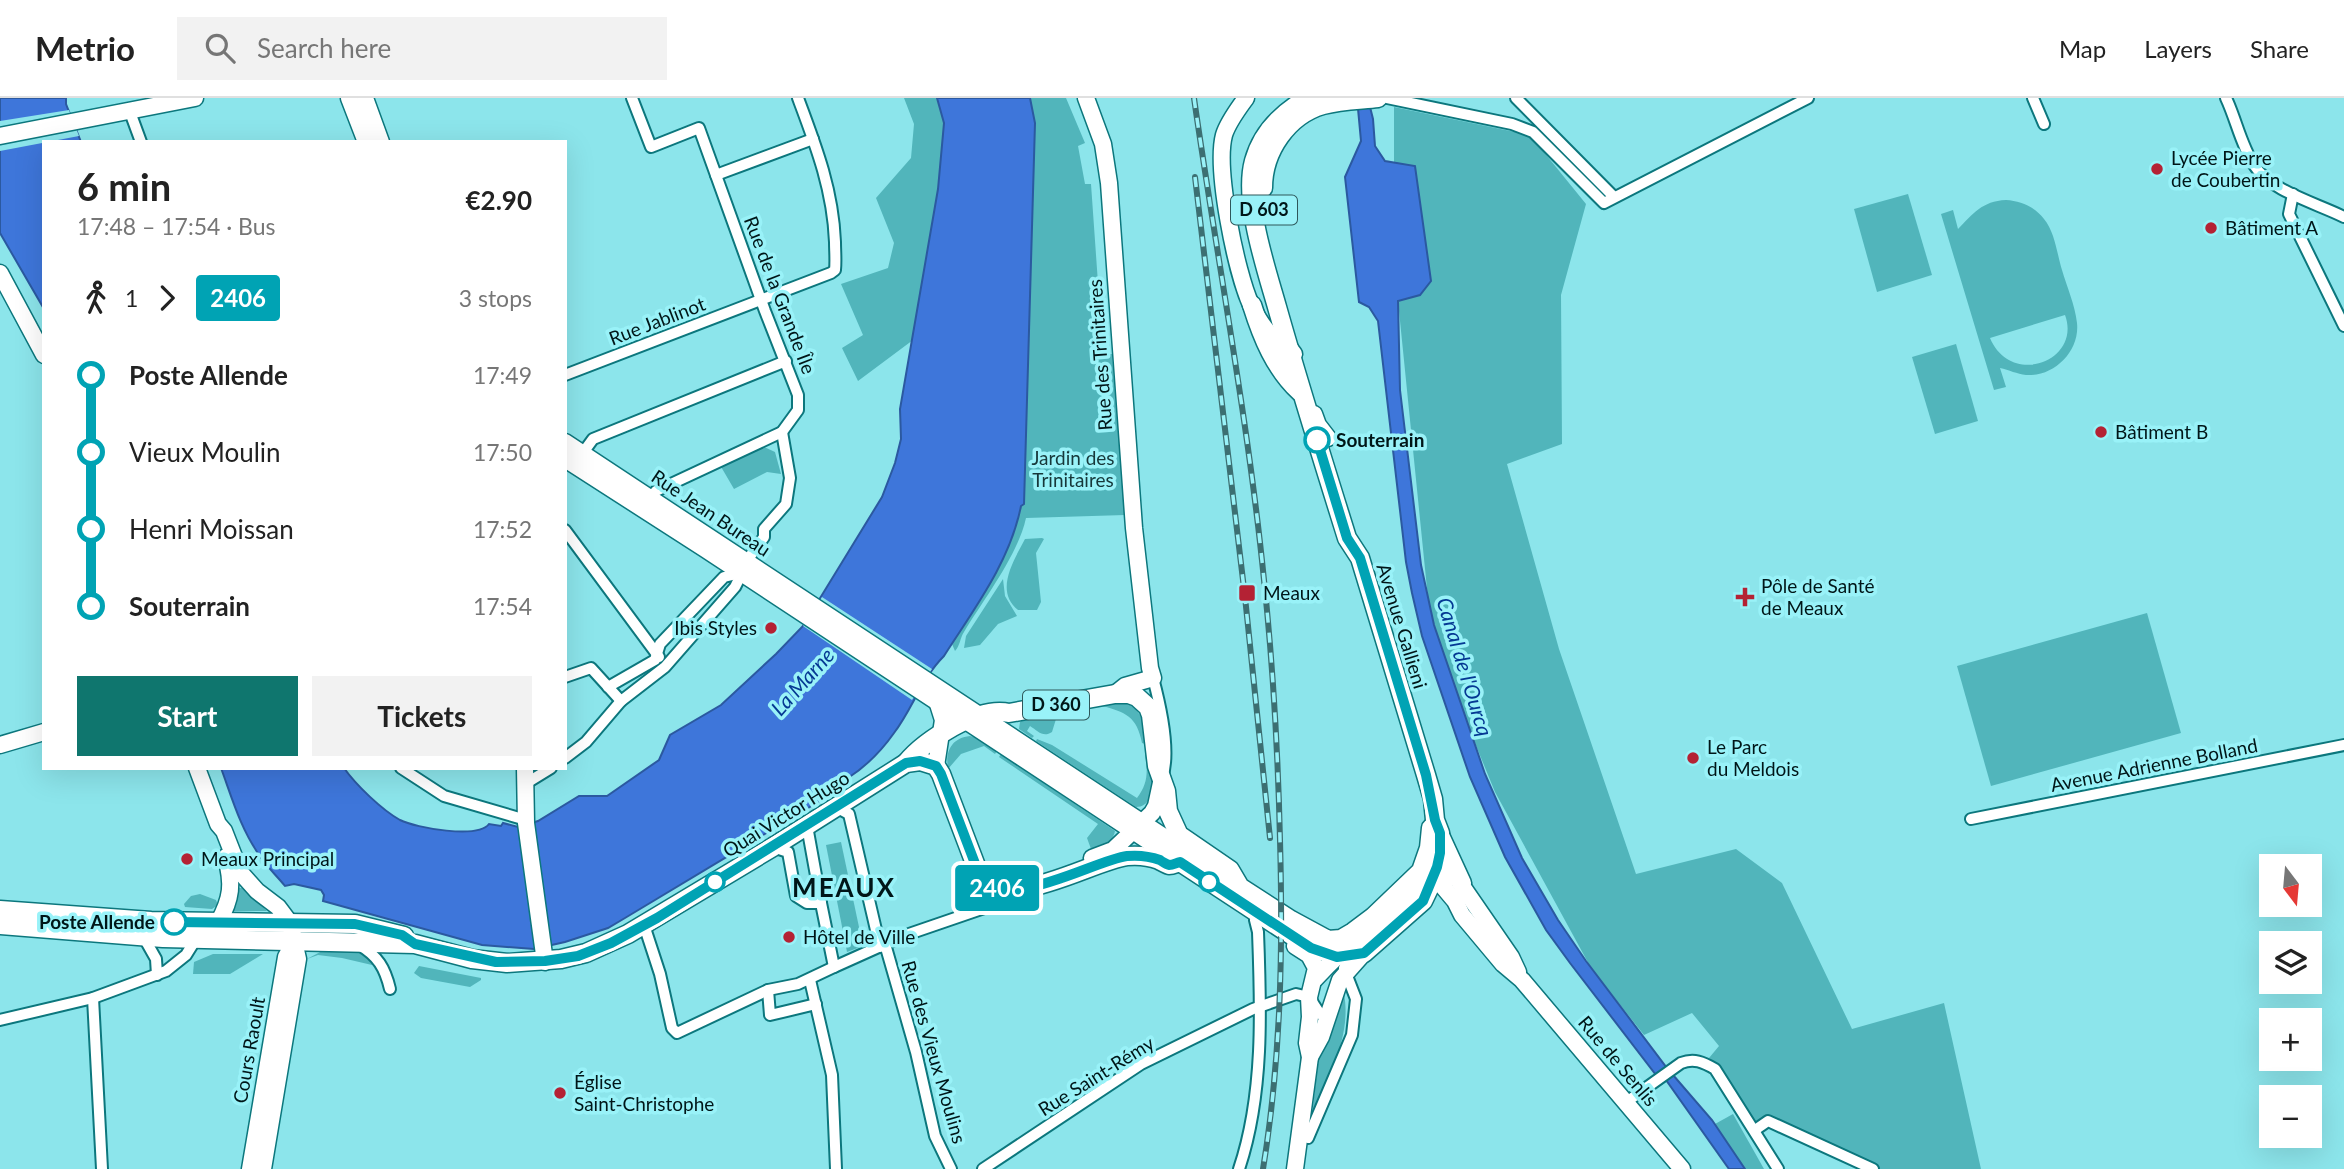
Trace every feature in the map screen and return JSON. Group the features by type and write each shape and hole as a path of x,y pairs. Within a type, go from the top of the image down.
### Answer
{"main road":[{"path":"0,136 195,98"},
{"path":"349,98 365,140"},
{"path":"365,98 380,140"},
{"name":"Rue des Trinitaires","path":"1086,98 1103,144 1110,183 1134,528 1153,678"},
{"path":"1246,98 1226,130 1222,155 1230,221 1242,275 1259,329 1286,379 1302,394"},
{"name":"D 603","path":"1300,365 1288,346 1261,249 1252,187 1254,162 1263,139 1275,122 1292,107 1308,98"},
{"name":"D 603","path":"1300,365 1268,237 1264,210 1265,170 1274,145 1290,124 1313,109 1349,100 1378,98"},
{"path":"0,273 42,351"},
{"path":"1252,305 1270,336 1284,347 1288,346 1296,356 1318,425 1328,438"},
{"path":"1300,365 1328,438 1358,536 1360,558"},
{"name":"Avenue Gallieni","path":"1300,365 1302,394 1347,538 1360,558 1426,775 1437,826 1430,832 1429,870 1423,901 1364,953 1339,956"},
{"name":"Rue Jean Bureau","path":"567,443 650,498 745,568 939,695 982,716 1138,827"},
{"path":"567,460 745,568"},
{"path":"1115,694 1125,686 1153,678"},
{"name":"D 360","path":"982,716 1129,694 1148,707 1157,766 1162,778"},
{"path":"939,695 943,733 936,766 982,879"},
{"name":"Quai Victor Hugo","path":"415,944 483,961 507,963 543,952 586,953 611,943 807,826 906,763 918,749 943,733 982,716"},
{"path":"0,745 42,733"},
{"path":"906,763 920,761 936,766"},
{"path":"198,770 240,872 257,891 278,907 293,932"},
{"path":"525,776 526,822 543,952"},
{"name":"Rue des Trinitaires","path":"1138,827 1156,806 1162,778"},
{"name":"Rue des Trinitaires","path":"1162,778 1169,815 1179,835 1230,870 1235,891"},
{"path":"124,935 143,929 193,932 218,923 228,904 232,879 218,833 218,824"},
{"name":"Rue de Senlis","path":"1437,826 1465,888 1511,957 1522,980"},
{"path":"1138,827 1180,862 1318,936 1339,956 1340,980 1313,1051"},
{"path":"1138,827 1235,891 1238,909 1309,955 1316,968 1309,998 1307,1043 1313,1051"},
{"name":"D 360","path":"982,879 1003,890 1026,887 1041,877 1113,850 1138,827"},
{"path":"1026,887 1044,884 1126,856 1150,857 1169,865 1180,862"},
{"path":"1295,1169 1320,1014 1339,956 1353,932 1373,917 1404,884 1429,870"},
{"name":"Rue de Senlis","path":"1429,870 1448,873 1465,888"},
{"name":"Rue de Senlis","path":"1429,870 1503,964 1522,980 1682,1169"},
{"path":"1423,901 1437,898 1456,907"},
{"path":"0,910 218,923 354,942 415,944"},
{"path":"0,925 196,939 293,932 355,924 402,935 415,944"},
{"name":"Cours Raoult","path":"250,1169 286,957 293,932"},
{"name":"Cours Raoult","path":"263,1169 298,959 293,932"},
{"path":"1315,979 1339,956"}],"street":[{"name":"Rue de la Grande Île","path":"632,98 651,147 699,128 786,360 799,402 798,410 782,432"},
{"path":"716,175 813,139 798,98"},
{"path":"1387,98 1512,124 1533,132 1604,203 1808,98"},
{"path":"2033,98 2044,124"},
{"path":"2227,100 2252,163 2261,175 2275,186 2344,217"},
{"path":"1512,124 1518,101"},
{"path":"1518,101 1614,197"},
{"path":"131,112 140,140"},
{"name":"Rue Jablinot","path":"567,374 831,274 835,270 835,232 831,195 813,139"},
{"path":"2293,194 2289,214 2344,326"},
{"path":"582,454 593,439 786,360"},
{"path":"567,756 586,742 621,701 665,667 735,587 764,537 764,529 786,504 790,478 782,432 656,491 650,498"},
{"path":"567,533 645,636 665,667"},
{"path":"608,687 655,660 660,644 724,577 745,568"},
{"path":"567,676 591,668 621,701"},
{"name":"Rue des Trinitaires","path":"1153,678 1166,765 1162,778"},
{"name":"Avenue Adrienne Bolland","path":"1971,819 2344,745"},
{"path":"404,770 444,796 526,822"},
{"path":"525,776 544,770"},
{"name":"Rue des Vieux Moulins","path":"836,807 849,814 882,946 916,1052 935,1136 951,1169"},
{"path":"807,826 834,967"},
{"path":"773,847 788,852 796,896 807,903 821,903"},
{"path":"967,913 982,899 982,879"},
{"path":"644,925 674,1032 679,1032 768,990 810,979 882,946 1005,901 1026,887"},
{"path":"1239,1169 1254,1104 1261,1006 1258,932 1255,920"},
{"path":"143,936 156,959 157,975"},
{"path":"0,1020 93,998 157,975 186,956 196,939"},
{"path":"354,942 378,958 390,989"},
{"path":"1300,1136 1308,1138 1352,1035 1356,999 1339,956"},
{"path":"810,979 832,1075 836,1169"},
{"path":"768,990 770,1015 816,1004"},
{"name":"Rue Saint-Rémy","path":"984,1169 1141,1064 1261,1006 1296,994 1309,998"},
{"path":"93,998 102,1169"},
{"path":"1309,998 1320,1014"},
{"path":"1625,1103 1689,1060 1702,1062 1715,1069 1778,1169"},
{"path":"1755,1130 1768,1121 1873,1169"}],"green space":[{"path":"904,98 937,98 944,123 938,189 913,340 858,381 842,348 863,335 841,284 888,268 894,243 876,198 911,158 914,124"},
{"name":"Jardin des Trinitaires","path":"1030,98 1066,98 1085,143 1078,146 1085,184 1091,184 1103,354 1112,354 1125,515 1026,518 1008,562 955,651 952,644 984,595 1002,561 1021,505 1024,504 1035,123"},
{"path":"1394,107 1530,135 1586,204 1561,295 1562,444 1507,464 1559,649 1636,874 1736,849 1782,883 1852,1029 1944,1003 1981,1169 1873,1169 1768,1121 1755,1130 1709,1058 1719,1046 1692,1013 1644,1035 1591,968 1495,792 1432,638 1398,301 1420,295 1415,166 1394,163"},
{"path":"1908,194 1932,275 1877,292 1854,209"},
{"path":"1998,201 2027,205 2048,224 2075,310 2077,333 2070,352 2055,367 2046,372 2026,375 2000,368 2006,387 1994,390 1941,214 1953,210 1958,229 1979,209","holes":["2065,315 2068,331 2063,345 2054,356 2027,365 2013,362 2000,353 1990,338"]},
{"path":"1956,344 1978,421 1935,434 1912,357"},
{"path":"760,445 775,452 781,474 767,472 734,489 720,465"},
{"path":"1025,539 1044,539 1036,553 1041,602 1037,610 1018,610 1007,594 1008,575"},
{"path":"1003,579 1005,596 1017,616 998,624 980,645 964,648 966,636"},
{"path":"2147,613 2181,733 1991,786 1957,666"},
{"path":"1123,702 1139,714 1148,745 1142,743 1137,727 1129,717 1102,706"},
{"path":"1072,711 1070,715 1056,719 1049,734 1041,733 1030,726 1027,731 1034,736 1032,738 1019,729 1020,722 1024,719"},
{"path":"963,737 978,738 997,751 995,754 984,746 961,754 948,769 951,747"},
{"path":"1037,739 1052,745 1137,798 1146,777 1145,755 1150,757 1152,788 1148,801 1136,807 1036,741"},
{"path":"1001,754 1115,831 1112,838 1091,849 1087,838 1098,824 999,757"},
{"path":"841,842 863,946 847,952 826,845"},
{"path":"239,888 242,888 267,911 233,911"},
{"path":"200,894 216,900 218,905 212,909 185,907 184,904 191,896"},
{"path":"322,951 356,952 375,960 372,965 318,955 307,959"},
{"path":"213,954 263,954 230,974 193,974 194,962"},
{"path":"419,966 481,980 470,987 421,978 414,973"},
{"path":"1344,994 1346,1009 1342,1041 1332,1072 1312,1116 1324,1036 1335,1007"},
{"path":"1733,1114 1764,1169 1745,1169 1715,1124"}],"water":[{"path":"0,98 66,98 80,140 42,140 42,306 0,233"},
{"name":"La Marne","path":"937,98 1030,98 1035,123 1024,504 1021,506 1009,546 990,584 884,746 854,774 824,791 828,796 608,928 565,942 534,949 482,945 323,901 321,890 294,884 285,886 263,860 247,835 222,770 346,770 378,804 393,816 408,823 446,831 473,831 489,824 501,826 503,823 518,827 538,821 579,796 607,796 659,760 670,735 721,705 803,626 882,497 895,463 901,439 900,409 938,189 944,123"},
{"path":"1357,98 1369,103 1375,146 1385,161 1415,166 1431,281 1420,295 1398,301 1400,390 1421,565 1434,625 1485,774 1522,858 1558,920 1667,1068 1712,1120 1745,1169 1729,1169 1661,1073 1656,1075 1546,930 1505,857 1470,777 1422,636 1406,562 1378,321 1369,307 1359,302 1345,177 1361,141"}],"pier":[{"path":"69,110 79,136 42,140 42,143 0,151 0,121"},
{"path":"822,597 932,669 912,700 803,626"}],"railway":[{"path":"1194,98 1250,459 1275,710 1281,963 1274,1087 1263,1169"},
{"path":"1195,177 1245,597 1270,838"}],"bus line":[{"name":"2406","path":"174,922 355,924 402,935 415,944 472,959 521,963 578,956 628,934 906,763 920,761 930,762 941,774 979,874 990,885 1003,890 1014,890 1044,884 1126,856 1150,857 1169,865 1180,862 1311,948 1337,957 1364,953 1423,901 1437,867 1440,833 1435,820 1433,799 1360,558 1347,538 1317,440"}],"place":[{"name":"Lycée Pierre de Coubertin","path":"2157,169"},
{"name":"Bâtiment A","path":"2211,228"},
{"name":"Bâtiment B","path":"2101,432"},
{"name":"Souterrain","path":"1317,440"},
{"name":"Meaux","path":"1247,593"},
{"name":"Pôle de Santé de Meaux","path":"1745,597"},
{"name":"Ibis Styles","path":"771,628"},
{"name":"Le Parc du Meldois","path":"1693,758"},
{"name":"Meaux Principal","path":"187,859"},
{"name":"Poste Allende","path":"174,922"},
{"name":"Hôtel de Ville","path":"789,937"},
{"name":"Église Saint-Christophe","path":"560,1093"}],"district":[{"name":"MEAUX","path":"844,888"}],"water label":[{"name":"Canal de l'Ourcq","path":"1464,667"}]}
